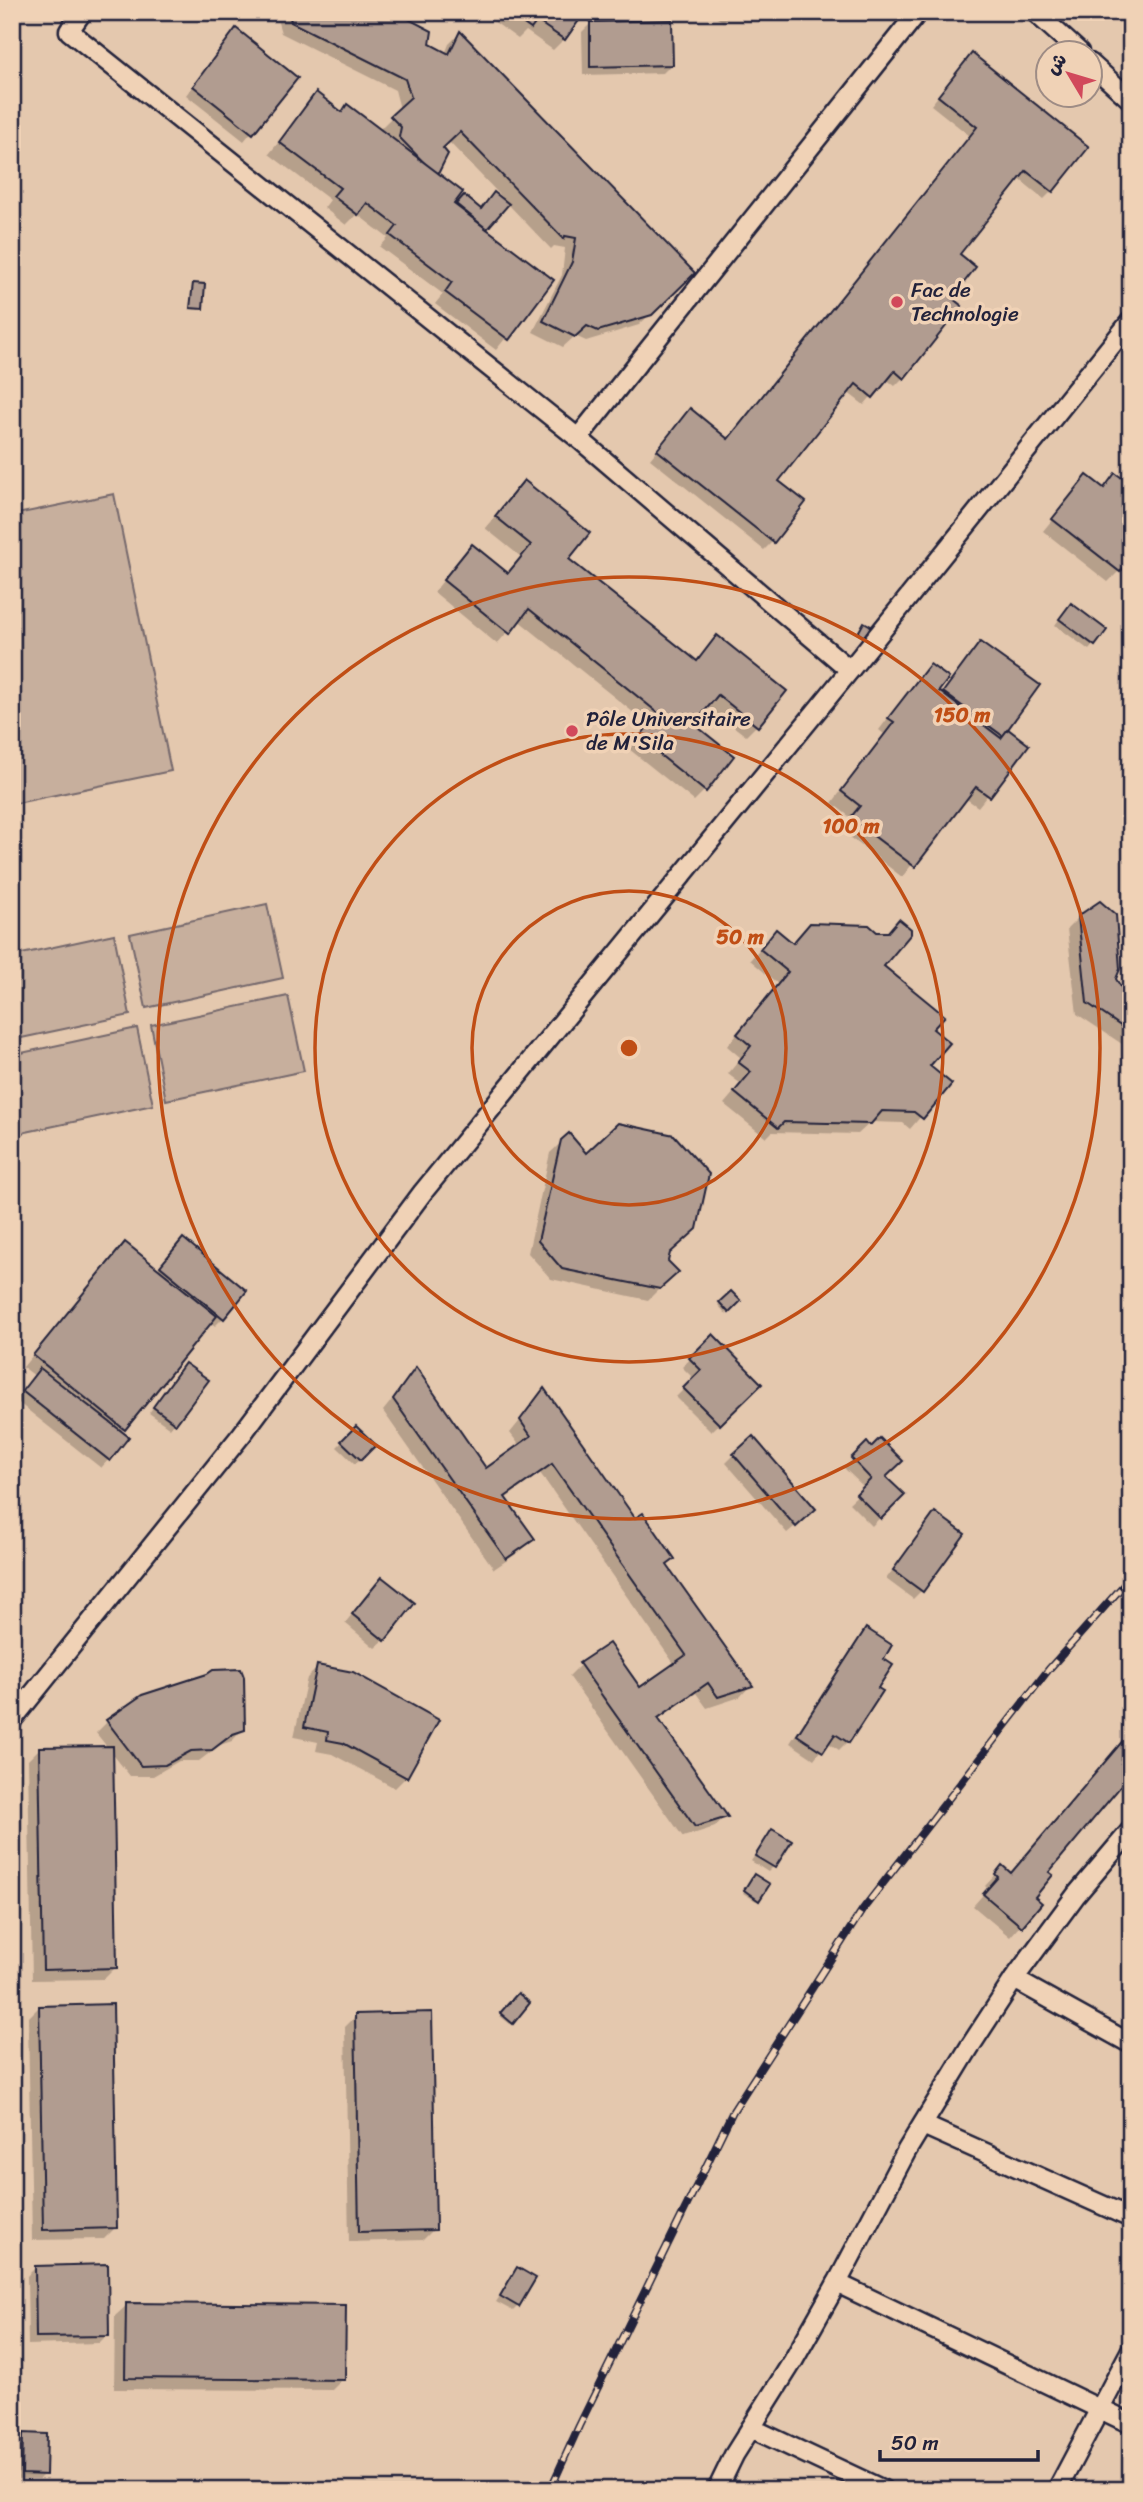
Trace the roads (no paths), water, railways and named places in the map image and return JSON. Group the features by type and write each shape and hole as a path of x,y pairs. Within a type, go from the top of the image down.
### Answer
{"street":[{"path":"82,12 69,31 578,438 850,670"},
{"path":"578,438 918,12"},
{"path":"1035,12 1064,38"},
{"path":"1104,76 1131,100"},
{"path":"12,1720 242,1434 423,1192 1131,321"},
{"path":"717,2490 734,2455 793,2361 881,2198 969,2048 1014,1979 1076,1895 1124,1850 1131,1830"},
{"path":"1014,1979 1131,2043"},
{"path":"923,2125 1131,2218"},
{"path":"837,2283 1131,2424"},
{"path":"1057,2490 1131,2350"},
{"path":"751,2428 883,2490"}],"railway":[{"path":"550,2490 733,2111 863,1909 1049,1669 1131,1577"}],"place":[{"name":"Fac de Technologie","path":"897,302"},
{"name":"Pôle Universitaire de M'Sila","path":"572,731"}]}
